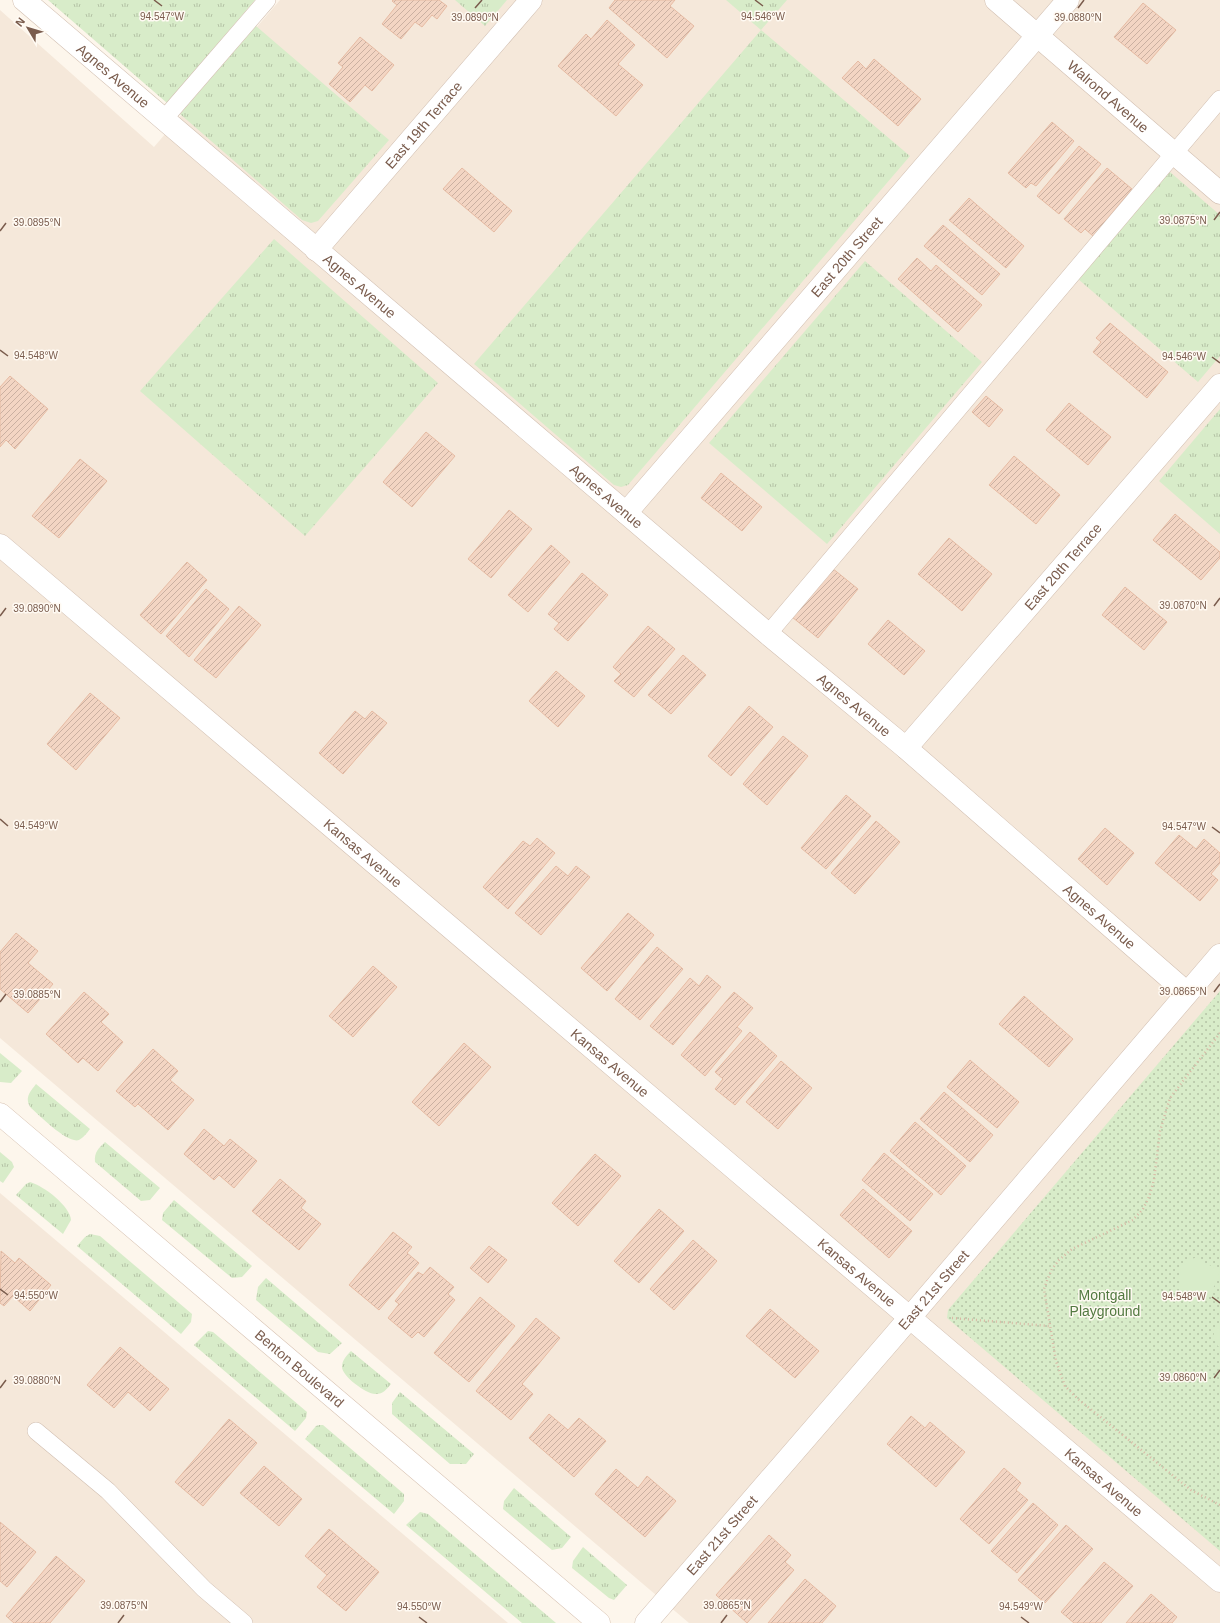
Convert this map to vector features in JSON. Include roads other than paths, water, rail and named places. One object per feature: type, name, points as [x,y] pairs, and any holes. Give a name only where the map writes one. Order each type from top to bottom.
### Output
[{"type":"street","name":"Agnes Avenue","points":[[24,0],[768,634],[906,748],[1187,993]]},
{"type":"street","name":"East 19th Terrace","points":[[316,250],[531,0]]},
{"type":"street","name":"Walrond Avenue","points":[[996,0],[1037,37],[1220,193]]},
{"type":"street","name":"East 20th Street","points":[[626,513],[1068,0]]},
{"type":"street","name":"East 20th Terrace","points":[[906,748],[1220,385]]},
{"type":"street","name":"Kansas Avenue","points":[[0,545],[1220,1581]]},
{"type":"street","name":"East 21st Street","points":[[646,1623],[910,1318],[1220,955]]},
{"type":"street","name":"Benton Boulevard","points":[[0,1114],[599,1623]]},
{"type":"lane","points":[[164,119],[267,0]]},
{"type":"lane","points":[[768,634],[1220,99]]},
{"type":"lane","points":[[36,1431],[108,1491],[204,1589],[244,1623]]},
{"type":"park label","name":"Montgall Playground","points":[[1105,1304]]}]
